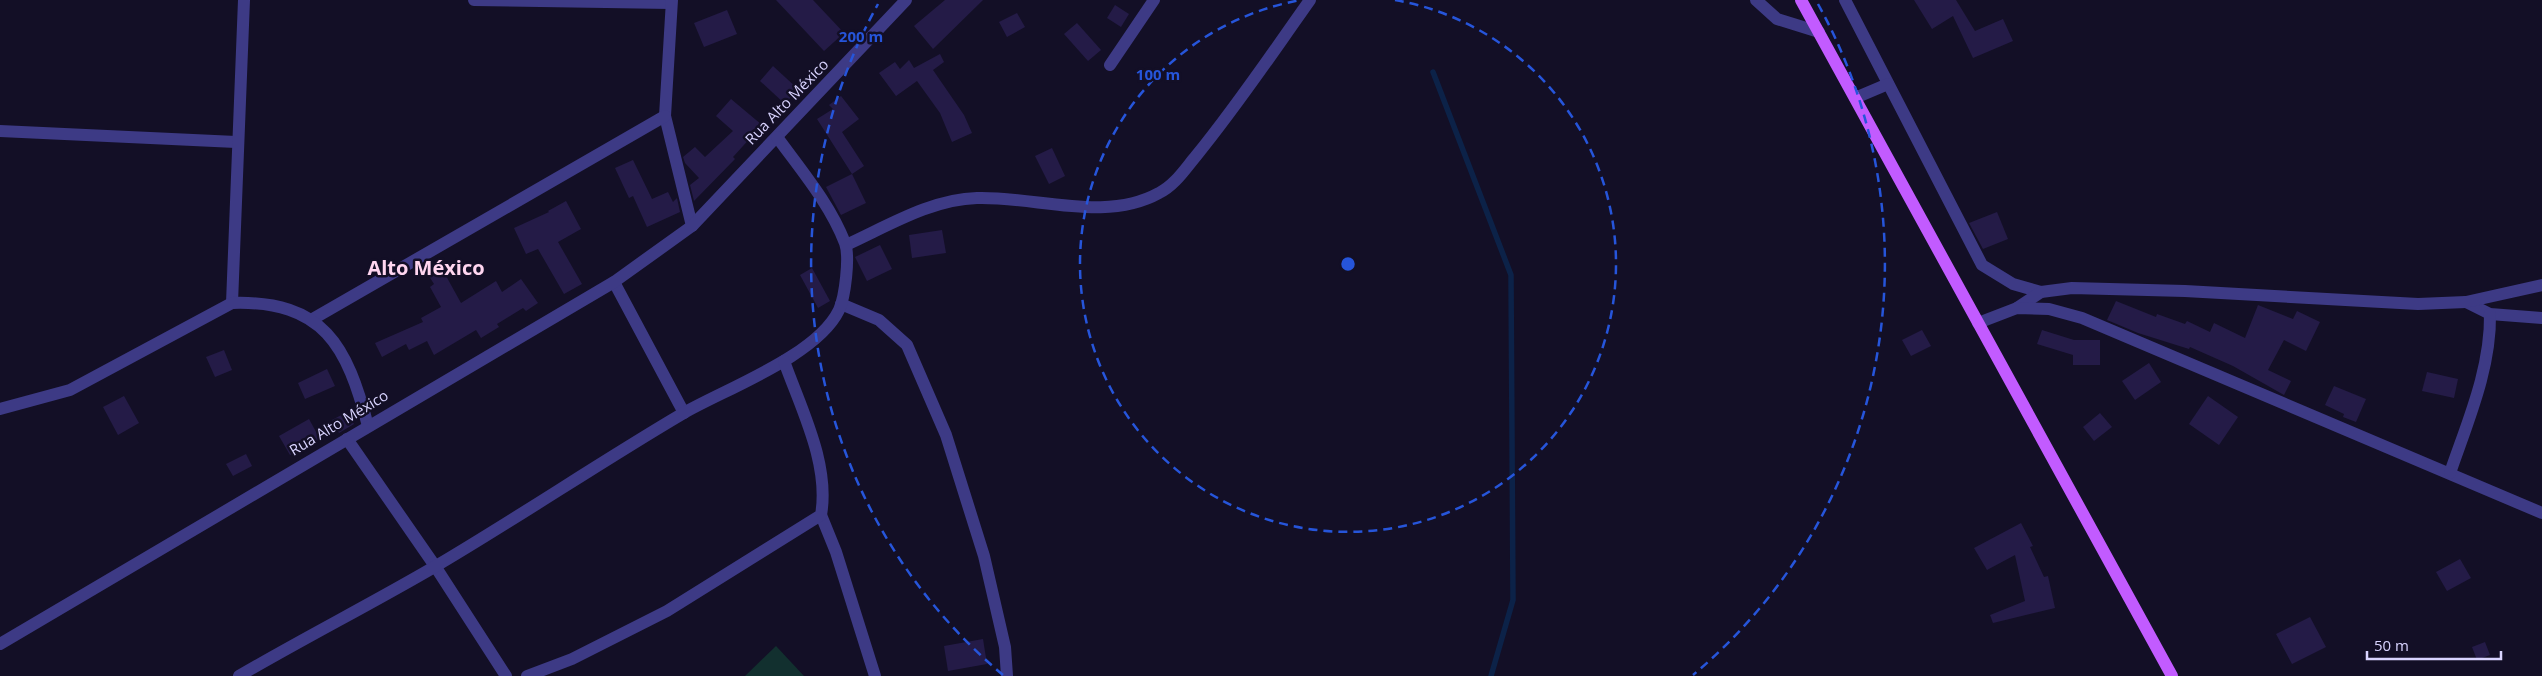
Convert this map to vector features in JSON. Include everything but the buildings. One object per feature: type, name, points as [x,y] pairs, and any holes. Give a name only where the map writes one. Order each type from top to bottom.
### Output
[{"type":"main road","points":[[1802,0],[2172,676]]},
{"type":"street","points":[[232,304],[236,142],[244,0]]},
{"type":"street","points":[[474,0],[672,1],[665,116],[692,226]]},
{"type":"street","name":"Rua Alto México","points":[[0,644],[614,282],[692,226],[906,0]]},
{"type":"street","points":[[1110,65],[1154,0]]},
{"type":"street","points":[[846,245],[931,207],[951,202],[976,198],[1102,207],[1144,201],[1161,193],[1175,181],[1211,137],[1310,0]]},
{"type":"street","points":[[1756,0],[1778,19],[1819,32]]},
{"type":"street","points":[[1845,0],[1982,265],[2013,284],[2041,292],[2072,288],[2185,291],[2418,304],[2466,302],[2542,286]]},
{"type":"street","points":[[1855,98],[1888,84]]},
{"type":"street","points":[[311,320],[665,116]]},
{"type":"street","points":[[0,131],[236,142]]},
{"type":"street","points":[[239,676],[435,566],[684,412],[784,361],[819,334],[833,319],[841,304],[845,280],[846,245],[818,192],[776,137]]},
{"type":"street","points":[[614,282],[684,412]]},
{"type":"street","points":[[1978,323],[2017,308],[2041,292]]},
{"type":"street","points":[[0,409],[70,390],[232,304],[261,302],[289,310],[311,320],[335,342],[350,368],[368,426]]},
{"type":"street","points":[[2466,302],[2490,314],[2542,318]]},
{"type":"street","points":[[841,304],[889,326],[907,345],[946,435],[984,556],[1005,647],[1007,676]]},
{"type":"street","points":[[2017,308],[2049,309],[2082,318],[2542,513]]},
{"type":"street","points":[[2450,473],[2478,389],[2490,328],[2490,314]]},
{"type":"street","points":[[784,361],[815,448],[824,495],[820,515],[836,552],[875,676]]},
{"type":"street","points":[[347,439],[435,566],[506,676]]},
{"type":"street","points":[[527,676],[572,659],[667,611],[820,515]]},
{"type":"green space","points":[[776,646],[804,676],[745,676]]},
{"type":"waterway","points":[[1433,72],[1511,275],[1513,600],[1491,676]]},
{"type":"district","name":"Alto México","points":[[426,268]]}]
